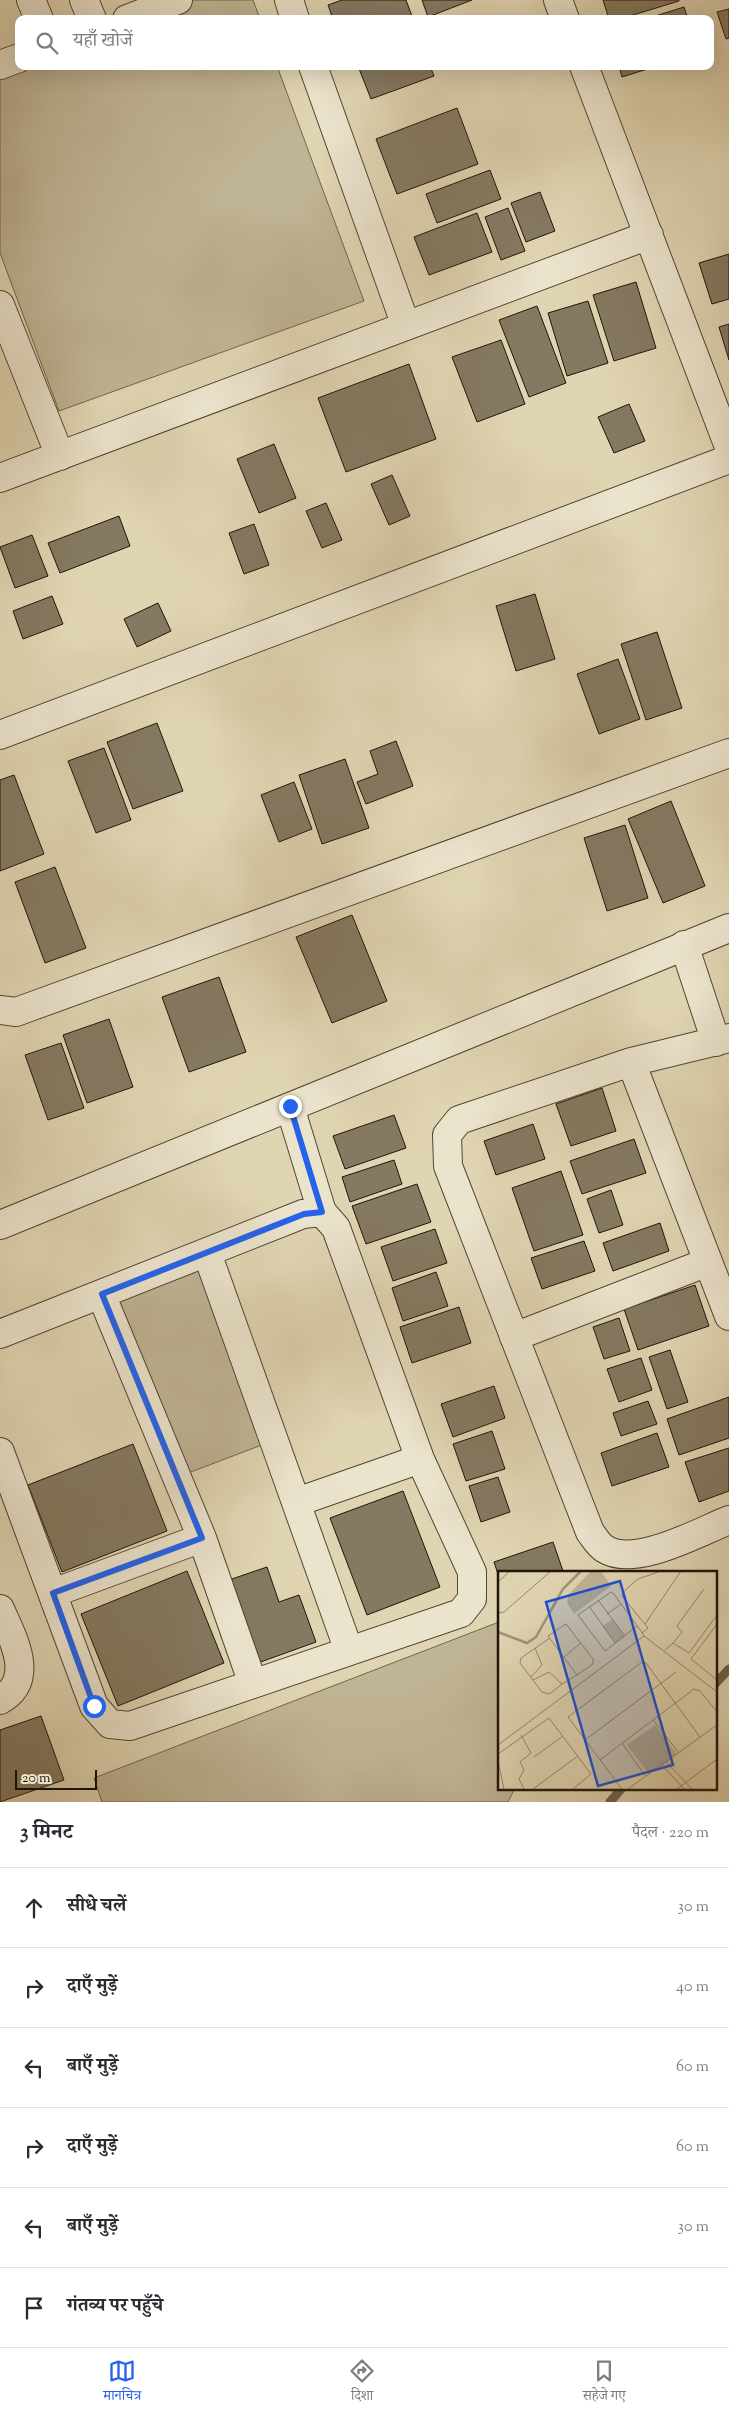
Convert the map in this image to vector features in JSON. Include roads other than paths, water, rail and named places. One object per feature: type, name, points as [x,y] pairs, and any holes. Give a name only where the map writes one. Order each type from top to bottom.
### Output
[{"type":"street","points":[[31,0],[37,15]]},
{"type":"street","points":[[84,0],[90,15]]},
{"type":"street","points":[[138,15],[178,0]]},
{"type":"street","points":[[289,0],[294,15]]},
{"type":"street","points":[[558,0],[564,15]]},
{"type":"street","points":[[0,65],[15,59]]},
{"type":"street","points":[[314,70],[406,326]]},
{"type":"street","points":[[586,70],[729,447]]},
{"type":"street","points":[[0,478],[649,235]]},
{"type":"street","points":[[0,305],[60,456]]},
{"type":"street","points":[[0,735],[729,459]]},
{"type":"street","points":[[0,1010],[16,1012],[729,753]]},
{"type":"street","points":[[0,1225],[729,928]]},
{"type":"street","points":[[684,945],[723,1040],[631,1062],[459,1120],[447,1135],[448,1166],[590,1532],[605,1549],[624,1556],[644,1554],[729,1520]]},
{"type":"street","points":[[631,1062],[729,1316]]},
{"type":"street","points":[[0,1452],[94,1706],[110,1724],[130,1726],[461,1613],[472,1599],[472,1572],[420,1459],[336,1228],[322,1212],[290,1106]]},
{"type":"street","points":[[0,1334],[304,1214],[322,1212]]},
{"type":"street","points":[[207,1253],[349,1651]]},
{"type":"street","points":[[514,1337],[708,1262]]},
{"type":"street","points":[[102,1294],[202,1538],[253,1684]]},
{"type":"street","points":[[296,1502],[420,1459]]},
{"type":"street","points":[[53,1593],[202,1538]]},
{"type":"street","points":[[0,1608],[20,1655],[19,1678],[7,1696],[0,1700]]},
{"type":"waterway","points":[[716,1683],[729,1669]]},
{"type":"waterway","points":[[610,1802],[620,1790]]}]
